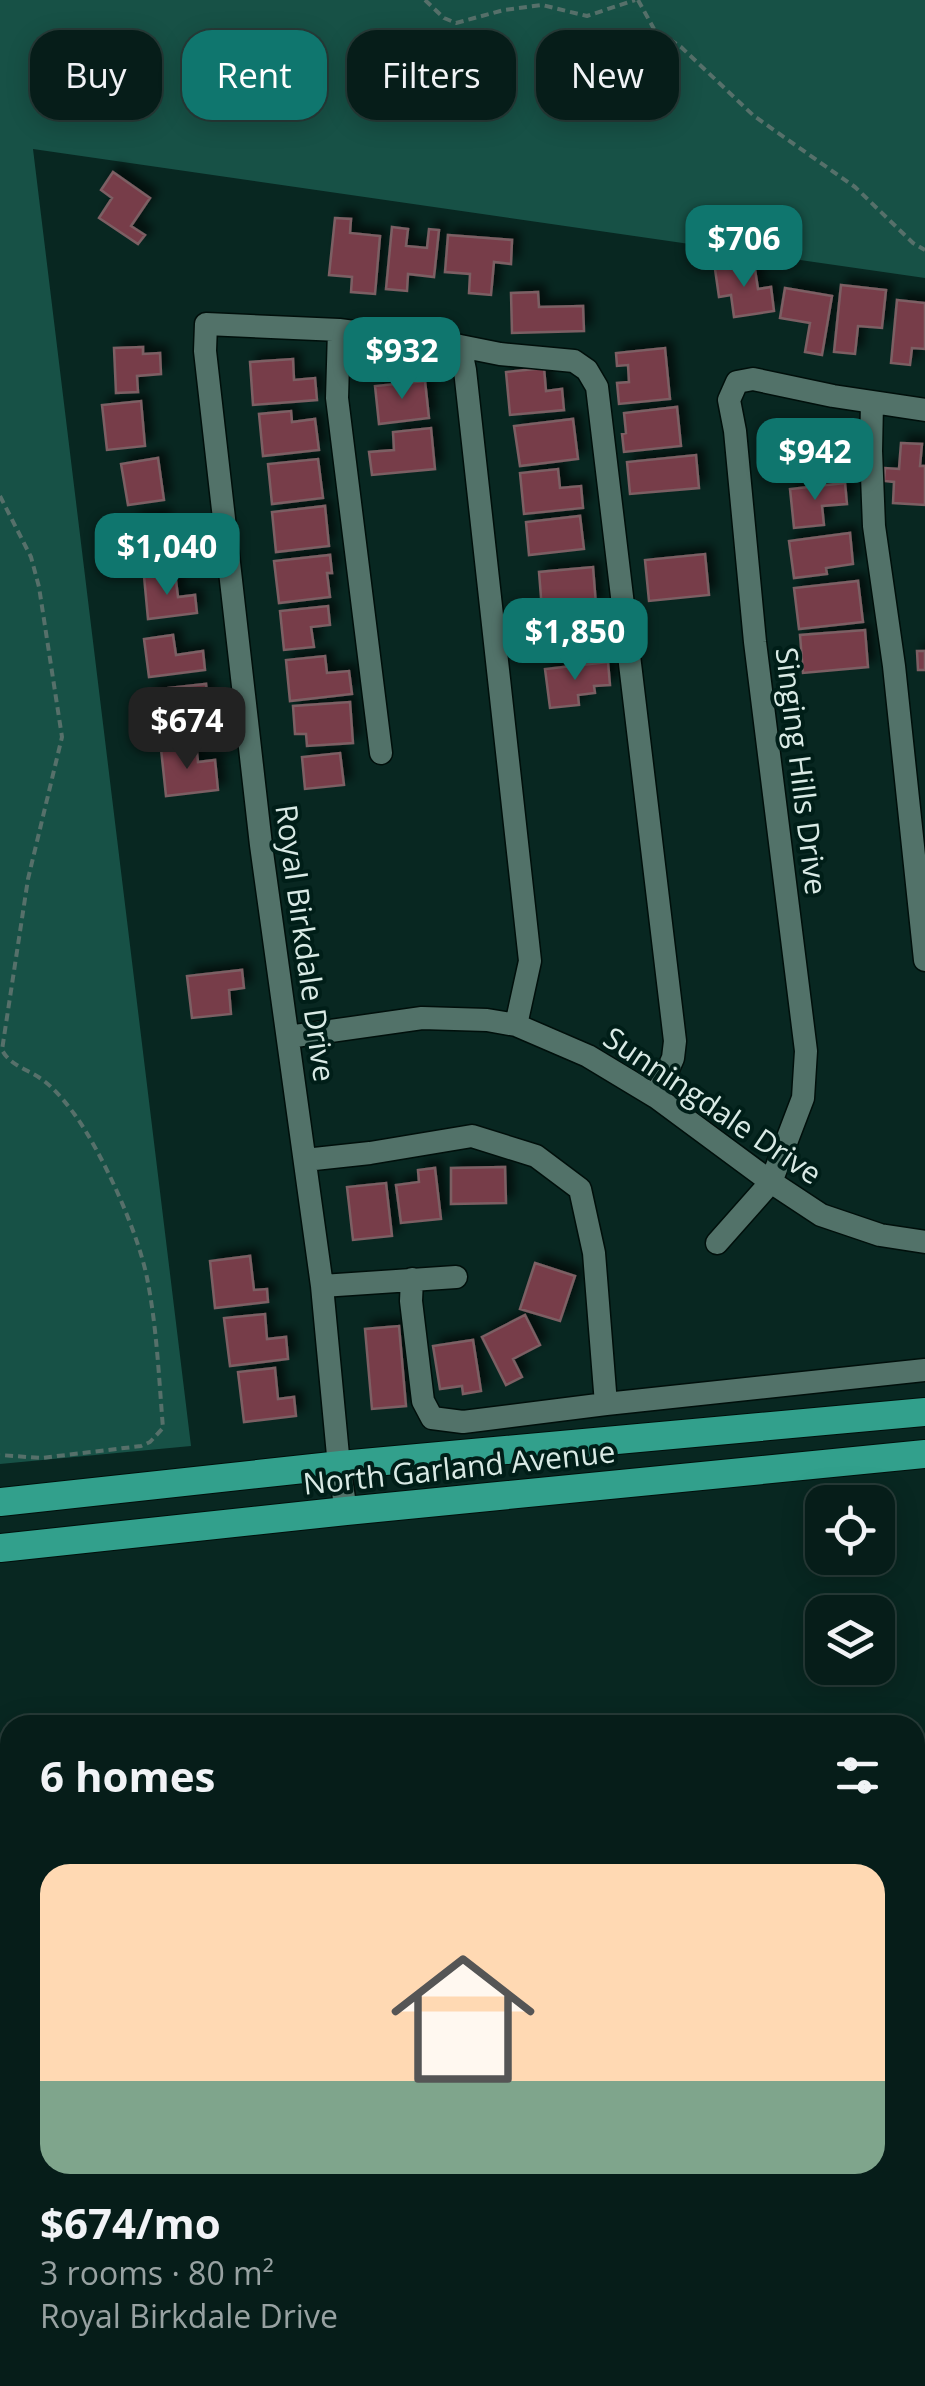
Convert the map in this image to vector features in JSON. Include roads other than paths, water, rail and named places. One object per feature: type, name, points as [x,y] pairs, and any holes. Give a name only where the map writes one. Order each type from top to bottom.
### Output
[{"type":"main road","name":"North Garland Avenue","points":[[0,1502],[339,1466],[925,1412]]},
{"type":"main road","name":"North Garland Avenue","points":[[0,1548],[925,1454]]},
{"type":"street","name":"Royal Birkdale Drive","points":[[339,330],[206,324],[205,351],[261,845],[322,1286],[346,1510]]},
{"type":"street","points":[[381,753],[337,398],[339,330],[574,361],[587,370],[597,387],[675,1041],[673,1058],[656,1097]]},
{"type":"street","points":[[460,346],[468,388],[530,961],[516,1025]]},
{"type":"street","name":"Singing Hills Drive","points":[[772,1182],[802,1098],[806,1050],[729,400],[737,382],[754,379],[872,403]]},
{"type":"street","points":[[925,410],[872,403],[871,451],[874,526],[894,666],[925,960]]},
{"type":"street","name":"Sunningdale Drive","points":[[288,1037],[422,1018],[516,1025],[588,1056],[656,1097],[822,1215],[880,1236],[925,1242]]},
{"type":"street","points":[[305,1160],[472,1136],[536,1156],[580,1189],[594,1253],[606,1404]]},
{"type":"street","points":[[718,1242],[772,1182]]},
{"type":"street","points":[[322,1286],[456,1276]]},
{"type":"street","points":[[412,1280],[423,1400],[432,1418],[464,1422],[925,1370]]}]
